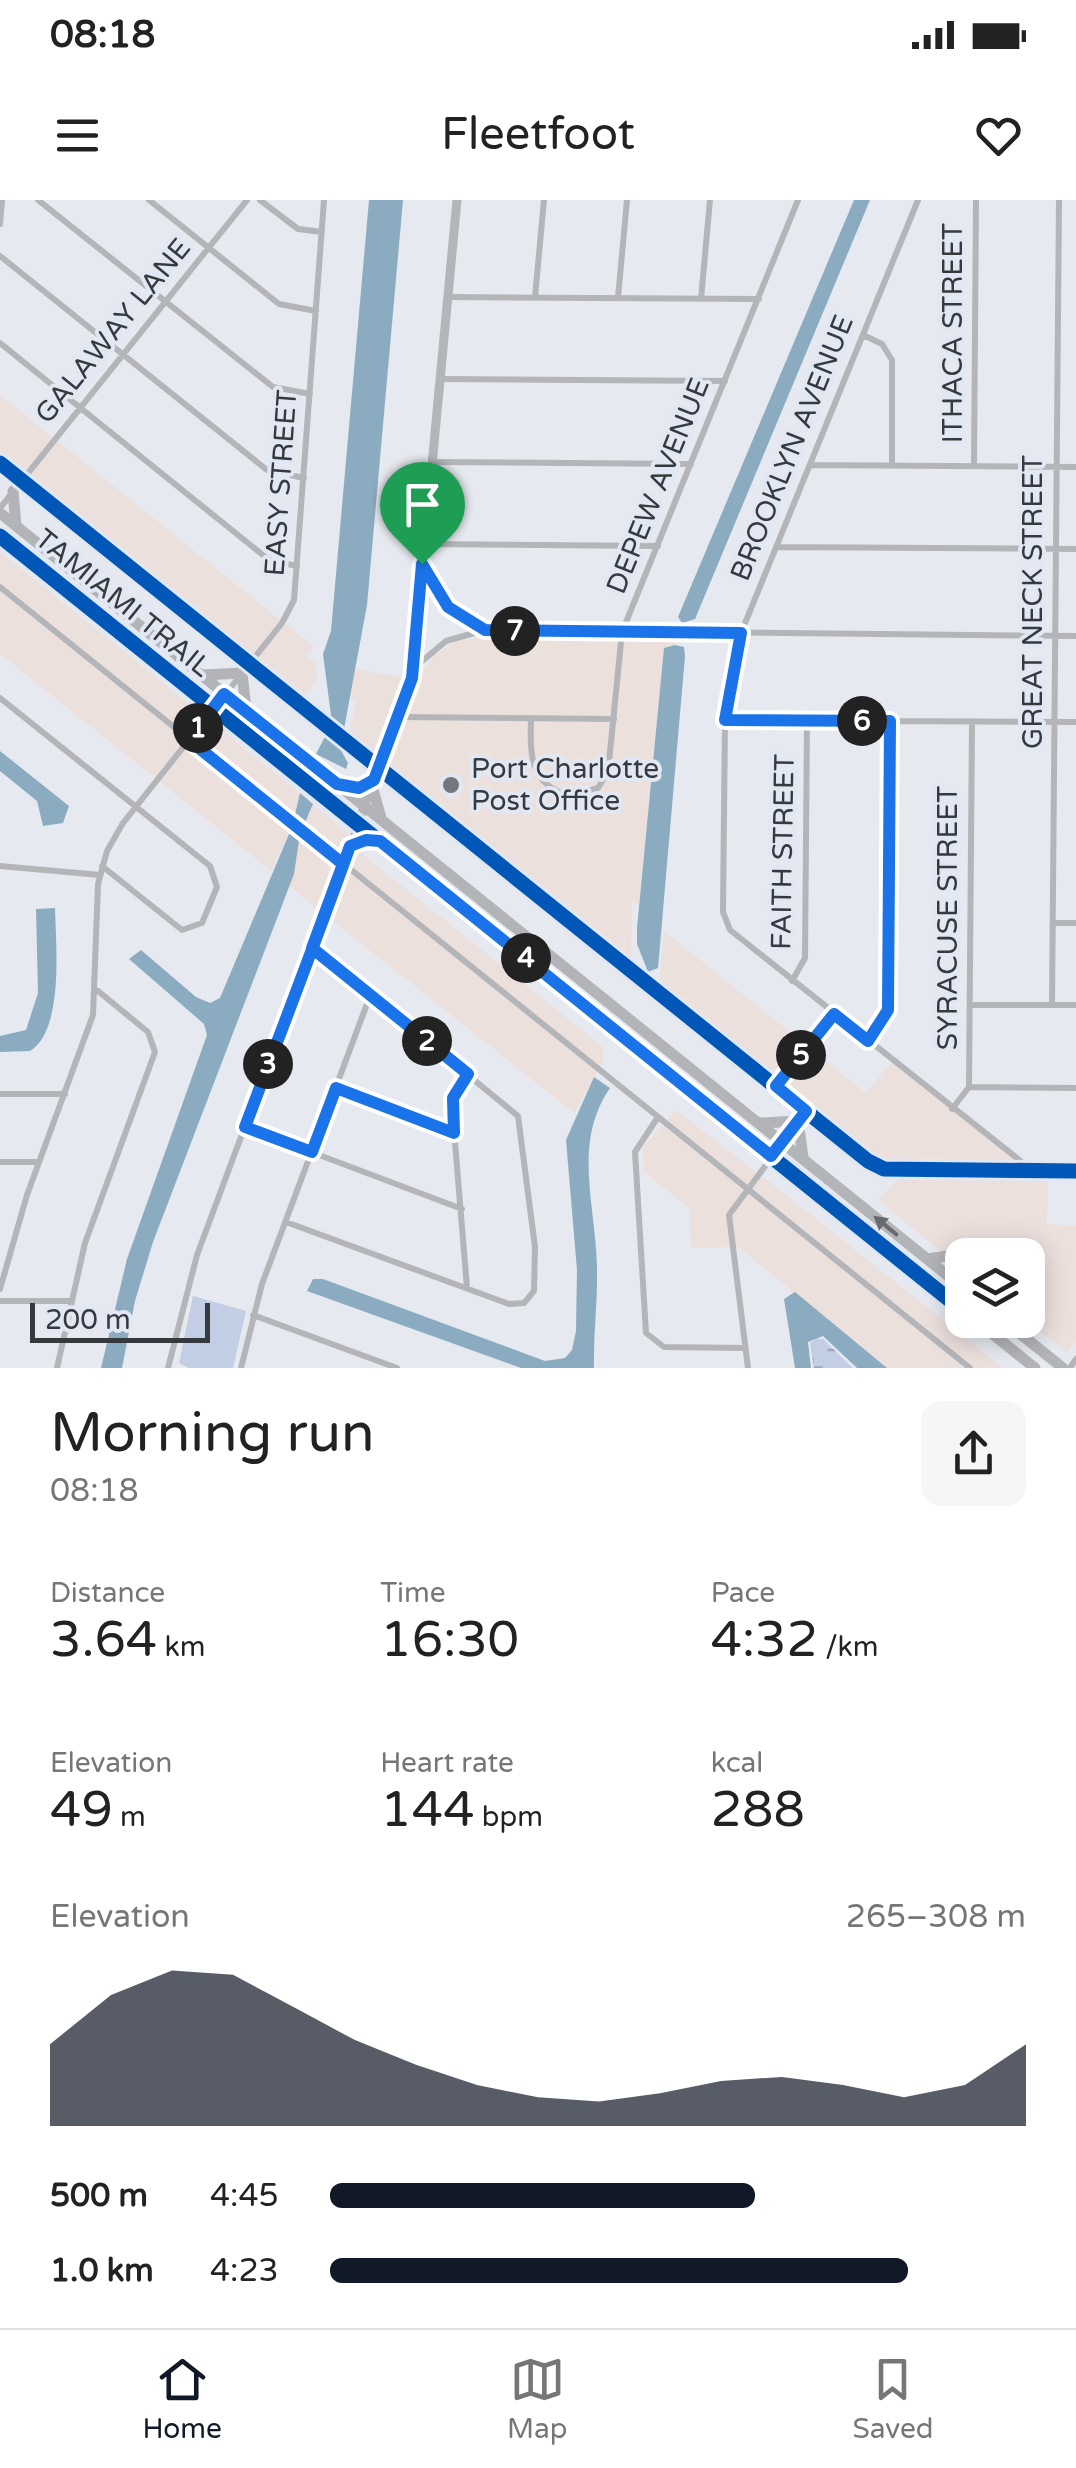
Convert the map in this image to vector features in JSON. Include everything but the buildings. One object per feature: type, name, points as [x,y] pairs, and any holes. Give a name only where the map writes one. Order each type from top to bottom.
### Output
[{"type":"main road","points":[[12,488],[16,526]]},
{"type":"main road","name":"TAMIAMI TRAIL","points":[[0,510],[945,1273]]},
{"type":"main road","name":"TAMIAMI TRAIL","points":[[0,536],[945,1296]]},
{"type":"main road","points":[[200,674],[220,678],[246,668],[242,698],[248,713]]},
{"type":"main road","points":[[191,690],[198,705],[193,735]]},
{"type":"main road","points":[[193,735],[212,724],[238,727]]},
{"type":"main road","points":[[337,784],[359,788],[375,778],[383,822]]},
{"type":"main road","points":[[350,846],[366,840],[380,841]]},
{"type":"main road","points":[[758,1123],[775,1126],[802,1116]]},
{"type":"main road","points":[[802,1116],[797,1135],[805,1160]]},
{"type":"main road","points":[[928,1259],[945,1256]]},
{"type":"main road","points":[[997,1338],[1034,1368]]},
{"type":"main road","points":[[1027,1338],[1066,1368]]},
{"type":"street","points":[[0,224],[2,200]]},
{"type":"street","points":[[38,200],[273,387],[310,394]]},
{"type":"street","points":[[149,200],[279,304],[316,311]]},
{"type":"street","name":"GALAWAY LANE","points":[[0,510],[12,488],[248,200]]},
{"type":"street","points":[[260,200],[298,229],[322,232]]},
{"type":"street","name":"EASY STREET","points":[[0,1289],[39,1162],[92,1022],[97,991],[101,870],[118,830],[291,608],[324,200]]},
{"type":"street","points":[[168,1368],[186,1286],[398,717],[412,670],[457,200]]},
{"type":"street","points":[[535,298],[544,200]]},
{"type":"street","points":[[618,298],[627,200]]},
{"type":"street","points":[[700,299],[710,200]]},
{"type":"street","name":"DEPEW AVENUE","points":[[531,718],[532,768],[554,789],[571,796],[590,793],[604,781],[622,632],[798,200]]},
{"type":"street","name":"BROOKLYN AVENUE","points":[[918,200],[741,633],[725,720],[725,922],[792,981],[1032,1171]]},
{"type":"street","name":"ITHACA STREET","points":[[974,466],[976,200]]},
{"type":"street","name":"GREAT NECK STREET","points":[[1052,1005],[1059,200]]},
{"type":"street","points":[[0,256],[266,470],[304,478]]},
{"type":"street","points":[[448,297],[758,299]]},
{"type":"street","points":[[863,335],[882,344],[892,360],[892,465]]},
{"type":"street","points":[[0,343],[269,560],[297,566]]},
{"type":"street","points":[[440,379],[725,382]]},
{"type":"street","name":"TAMIAMI TRAIL","points":[[0,462],[12,488],[340,736],[375,778],[776,1086],[802,1116],[884,1169],[1032,1171]]},
{"type":"street","points":[[432,462],[691,464]]},
{"type":"street","points":[[810,465],[1076,467]]},
{"type":"street","points":[[424,544],[658,546]]},
{"type":"street","points":[[776,547],[1076,549]]},
{"type":"street","points":[[422,564],[448,607],[485,630]]},
{"type":"street","points":[[0,587],[193,735],[303,832],[970,1368]]},
{"type":"street","points":[[412,670],[446,641],[485,630],[1076,636]]},
{"type":"street","points":[[0,698],[210,866],[217,879],[202,923],[182,930],[101,870],[0,866]]},
{"type":"street","points":[[398,717],[614,718]]},
{"type":"street","points":[[725,720],[1076,722]]},
{"type":"street","name":"FAITH STREET","points":[[792,981],[805,958],[807,720]]},
{"type":"street","points":[[868,1041],[888,1010],[890,721]]},
{"type":"street","name":"SYRACUSE STREET","points":[[952,1109],[969,1087],[972,722]]},
{"type":"street","points":[[1053,923],[1076,923]]},
{"type":"street","points":[[286,1222],[517,1304],[530,1298],[536,1284],[522,1122],[312,948]]},
{"type":"street","points":[[57,1368],[69,1301],[89,1230],[155,1052],[148,1032],[97,991]]},
{"type":"street","points":[[240,1368],[253,1315],[370,996]]},
{"type":"street","points":[[970,1004],[1076,1006]]},
{"type":"street","points":[[776,1086],[834,1014]]},
{"type":"street","points":[[467,1288],[453,1098],[468,1074]]},
{"type":"street","points":[[969,1087],[1076,1088]]},
{"type":"street","points":[[336,1088],[454,1133]]},
{"type":"street","points":[[0,1094],[65,1094]]},
{"type":"street","points":[[748,1368],[729,1222],[732,1208],[802,1116]]},
{"type":"street","points":[[658,1117],[635,1152],[646,1334],[664,1347],[744,1348]]},
{"type":"street","points":[[245,1127],[462,1209]]},
{"type":"street","points":[[0,1162],[39,1162]]},
{"type":"street","points":[[1032,1171],[1076,1171]]},
{"type":"street","points":[[0,1301],[69,1301]]},
{"type":"street","points":[[253,1315],[397,1368]]},
{"type":"street","points":[[1066,1368],[1076,1359]]},
{"type":"shaded area","points":[[369,200],[403,200],[367,605],[344,729],[336,741],[348,763],[346,769],[316,754],[332,723],[323,654],[331,631]]},
{"type":"shaded area","points":[[854,200],[870,200],[695,619],[682,623],[678,617]]},
{"type":"shaded area","points":[[0,395],[313,646],[306,657],[314,662],[318,679],[302,699],[0,455]]},
{"type":"shaded area","points":[[0,552],[300,793],[292,827],[271,871],[0,654]]},
{"type":"shaded area","points":[[497,634],[676,636],[675,645],[664,648],[639,904],[632,901],[631,963],[348,734],[356,703],[349,694],[353,669],[417,679],[435,655],[454,642]]},
{"type":"shaded area","points":[[684,647],[685,656],[658,968],[648,972],[637,944],[637,928],[664,648]]},
{"type":"shaded area","points":[[0,751],[69,806],[63,823],[43,826],[37,801],[0,771]]},
{"type":"shaded area","points":[[300,793],[313,804],[300,834],[294,874],[153,1242],[135,1301],[122,1368],[101,1368],[127,1259],[207,1035],[204,1024],[129,959],[141,950],[196,997],[210,1003],[220,998],[292,827]]},
{"type":"shaded area","points":[[313,804],[364,847],[363,855],[603,1047],[603,1062],[574,1113],[289,886],[300,834]]},
{"type":"shaded area","points":[[55,908],[56,986],[48,1025],[30,1051],[0,1052],[0,1036],[26,1030],[38,993],[36,909]]},
{"type":"shaded area","points":[[664,931],[866,1093],[895,1058],[1027,1163],[887,1161],[867,1153],[659,985]]},
{"type":"shaded area","points":[[594,1077],[610,1088],[598,1109],[589,1153],[597,1268],[594,1368],[521,1368],[307,1291],[313,1279],[323,1279],[545,1361],[565,1358],[572,1350],[576,1331],[577,1270],[566,1140]]},
{"type":"shaded area","points":[[676,1110],[945,1322],[945,1338],[965,1338],[1003,1368],[887,1368],[738,1247],[691,1248],[689,1208],[644,1172],[642,1147]]},
{"type":"shaded area","points":[[901,1176],[1048,1177],[1047,1224],[1076,1226],[1076,1342],[1067,1353],[1045,1335],[1045,1238],[945,1238],[945,1254],[878,1200]]},
{"type":"shaded area","points":[[795,1292],[887,1368],[857,1368],[823,1336],[808,1342],[811,1368],[795,1368],[784,1299]]},
{"type":"green space","points":[[193,1296],[246,1311],[233,1368],[189,1368],[179,1363]]},
{"type":"green space","points":[[823,1339],[853,1368],[814,1368],[810,1343]]},
{"type":"cycle path","points":[[0,463],[868,1161],[884,1169],[1076,1171]]},
{"type":"cycle path","points":[[0,536],[945,1296]]},
{"type":"place","name":"Port Charlotte Post Office","points":[[451,785]]},
{"type":"route","points":[[422,564],[412,678],[374,780],[359,788],[337,784],[224,694],[189,740],[343,864],[312,948],[468,1074],[453,1098],[454,1133],[336,1088],[312,1152],[245,1127],[278,1038],[312,948],[325,914],[350,846],[367,840],[380,841],[771,1156],[806,1111],[776,1086],[834,1014],[868,1041],[886,1018],[890,721],[725,720],[741,633],[485,630],[448,607],[422,564]]}]
